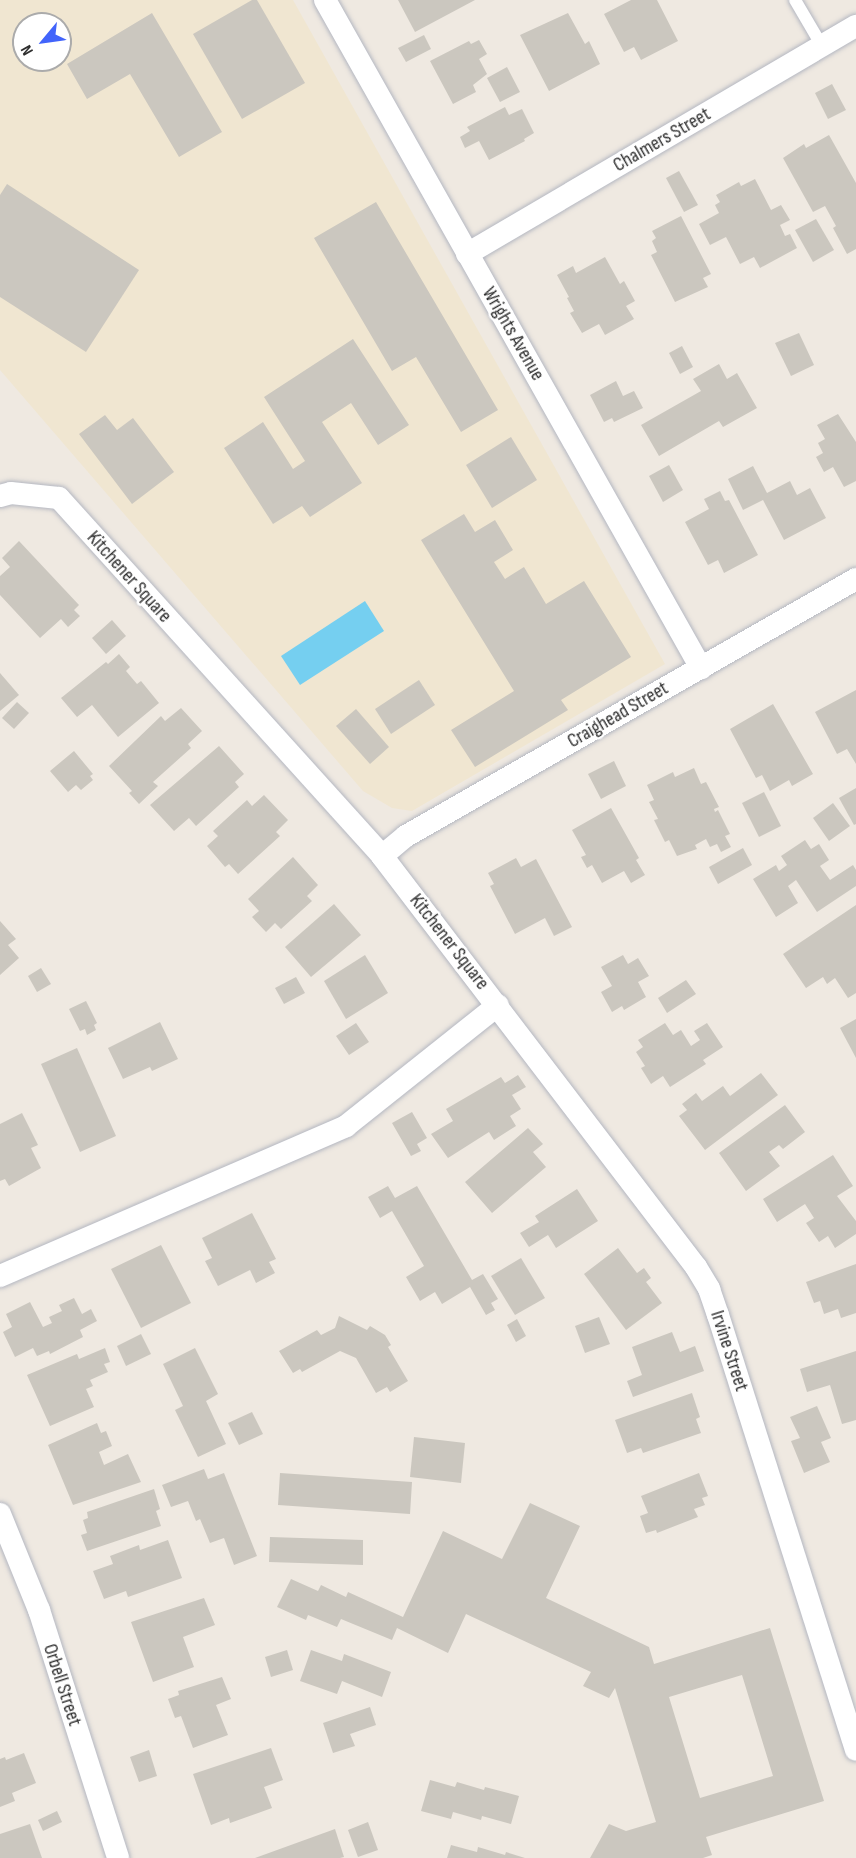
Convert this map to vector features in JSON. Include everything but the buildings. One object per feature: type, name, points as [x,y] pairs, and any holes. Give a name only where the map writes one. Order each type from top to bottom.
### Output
[{"type":"street","name":"Wrights Avenue","points":[[325,0],[701,668]]},
{"type":"street","name":"Chalmers Street","points":[[467,254],[856,26]]},
{"type":"street","name":"Kitchener Square","points":[[0,496],[11,493],[59,498],[382,856],[498,1005],[346,1126],[0,1276]]},
{"type":"street","name":"Craighead Street","points":[[382,856],[406,836],[856,579]]},
{"type":"street","name":"Irvine Street","points":[[498,1005],[696,1267],[708,1288],[856,1750]]},
{"type":"street","name":"Orbell Street","points":[[0,1514],[39,1610],[118,1858]]},
{"type":"lane","points":[[795,0],[822,46]]},
{"type":"shaded area","points":[[0,0],[293,0],[665,664],[412,811],[392,808],[363,791],[0,370]]},
{"type":"water","points":[[365,601],[384,631],[300,685],[281,656]]}]
